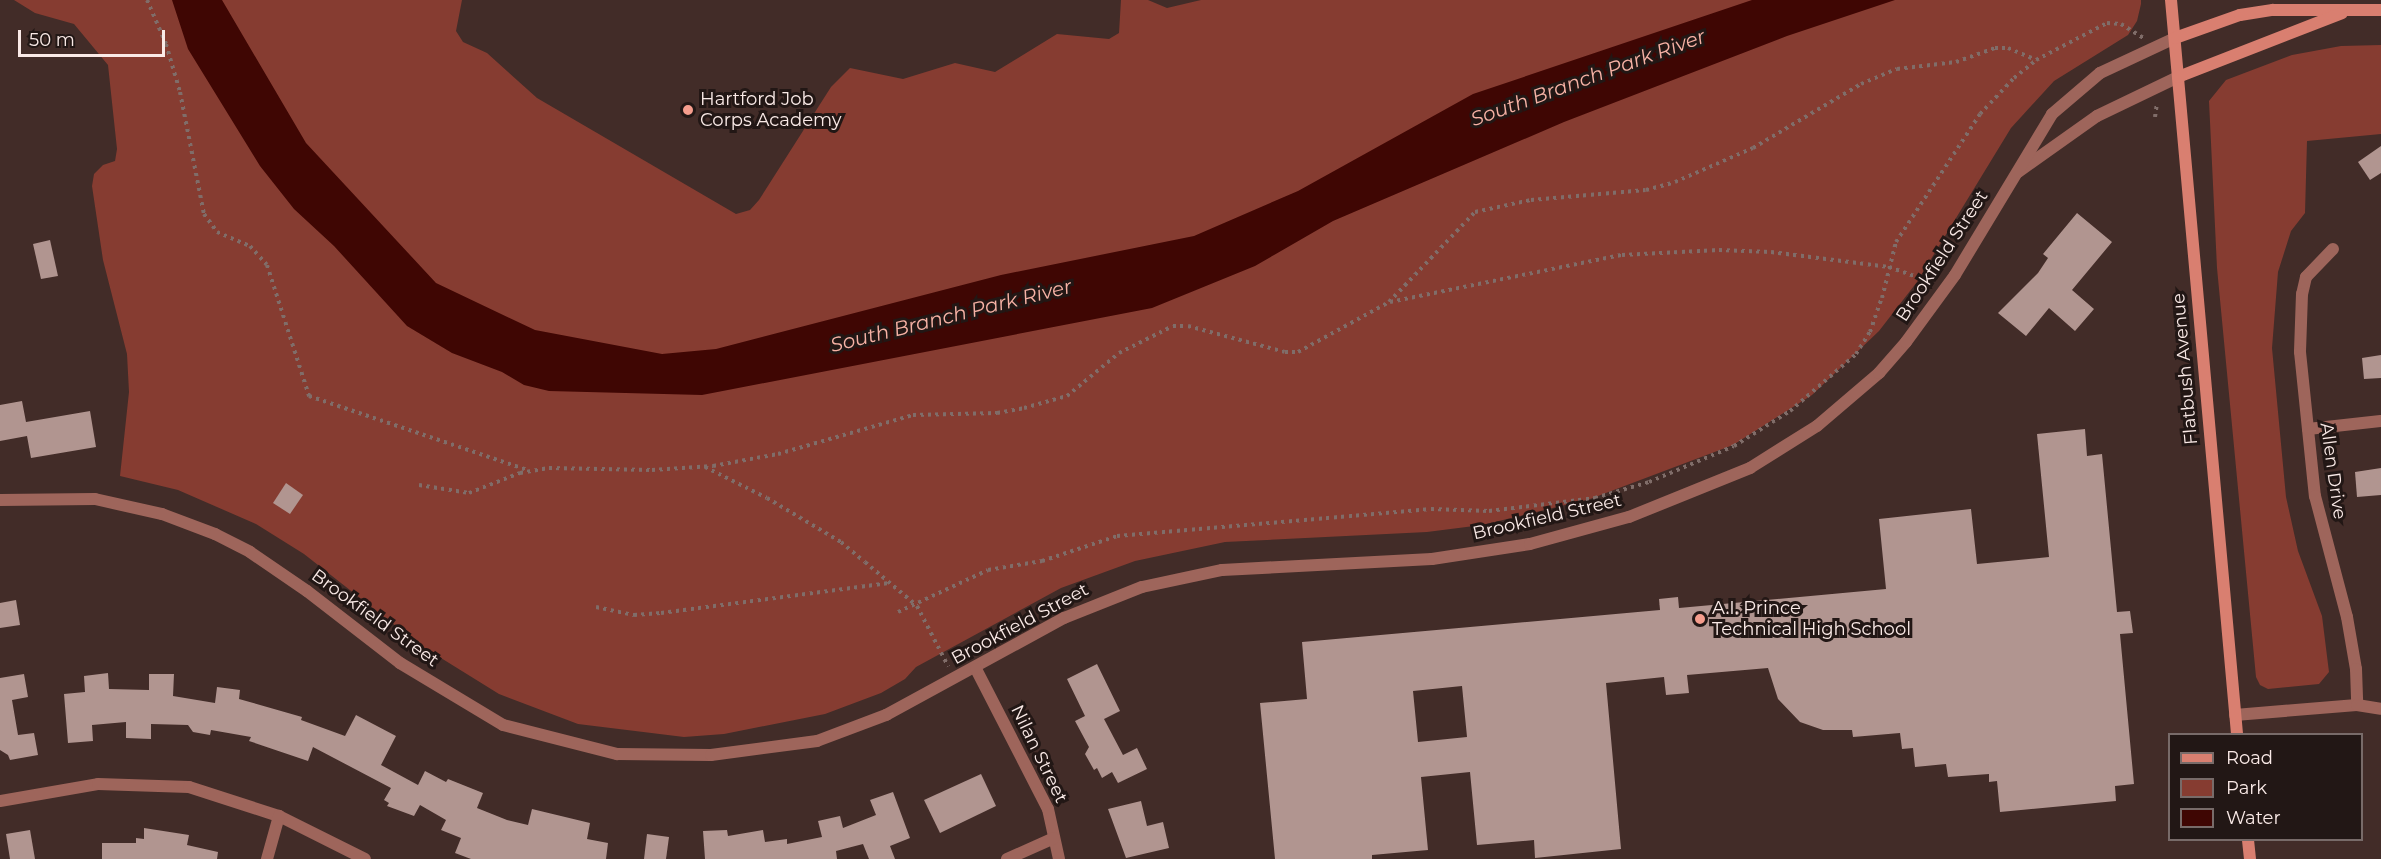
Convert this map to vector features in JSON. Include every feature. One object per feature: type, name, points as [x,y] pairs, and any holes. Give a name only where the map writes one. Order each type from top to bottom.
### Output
[{"type":"street","name":"Flatbush Avenue","points":[[2171,0],[2237,733]]},
{"type":"street","name":"Brookfield Street","points":[[0,500],[95,499],[162,514],[215,534],[250,552],[307,591],[400,663],[503,725],[617,754],[711,755],[817,741],[886,715],[976,669],[1064,618],[1122,594],[1180,578],[1257,567],[1381,563],[1482,552],[1580,532],[1669,503],[1750,468],[1817,426],[1879,373],[1946,288],[2018,172],[2038,133],[2075,91],[2141,51],[2240,15],[2273,10],[2381,10]]},
{"type":"street","name":"Brookfield Street","points":[[2018,172],[2097,116],[2178,77],[2349,10]]},
{"type":"street","name":"Allen Drive","points":[[2333,249],[2306,277],[2302,294],[2300,352],[2315,496],[2347,617],[2356,669],[2356,705]]},
{"type":"street","points":[[2308,429],[2381,422]]},
{"type":"street","name":"Nilan Street","points":[[976,669],[1048,809],[1059,859]]},
{"type":"street","points":[[2235,715],[2356,705],[2381,709]]},
{"type":"street","points":[[0,801],[98,784],[189,787],[279,816],[365,859]]},
{"type":"street","points":[[267,859],[279,816]]},
{"type":"street","points":[[1007,859],[1054,838]]},
{"type":"street","points":[[2248,841],[2250,859]]},
{"type":"path","points":[[147,0],[180,92],[204,214],[218,232],[250,246],[267,265],[309,396],[529,471]]},
{"type":"path","points":[[898,612],[917,606],[988,570],[1042,561],[1117,536],[1431,509],[1489,511],[1596,498],[1649,482],[1734,446],[1831,378],[1856,354],[1870,332],[1896,242],[1980,114],[2036,60],[2107,23],[2121,24],[2140,33]]},
{"type":"path","points":[[1389,302],[1451,234],[1475,212],[1492,206],[1646,190],[1675,182],[1754,148],[1861,84],[1897,69],[1956,62],[1995,48],[2008,48],[2036,60]]},
{"type":"path","points":[[419,484],[469,493],[529,471],[573,466],[652,470],[704,466],[778,454],[913,415],[997,413],[1047,403],[1083,385],[1119,353],[1173,326],[1188,326],[1285,352],[1298,352],[1389,302],[1622,255],[1719,250],[1771,252],[1889,267],[1946,288]]},
{"type":"path","points":[[704,466],[767,498],[841,542],[890,583],[917,606],[955,678]]},
{"type":"path","points":[[596,607],[634,615],[661,614],[890,583]]},
{"type":"green space","points":[[14,0],[462,0],[456,31],[463,42],[487,53],[537,98],[736,214],[750,210],[759,200],[831,87],[850,68],[903,79],[955,63],[995,72],[1057,34],[1109,39],[1119,33],[1121,0],[1148,0],[1167,8],[1201,0],[2141,0],[2141,4],[2137,21],[2128,35],[2054,81],[2011,128],[1917,282],[1879,331],[1812,395],[1733,445],[1590,499],[1482,525],[1427,532],[1225,542],[1135,561],[1061,588],[916,667],[905,679],[881,693],[825,714],[724,734],[684,737],[578,724],[499,694],[420,645],[304,554],[256,524],[178,490],[120,476],[129,392],[127,354],[103,260],[92,186],[94,174],[103,165],[115,161],[117,149],[108,65],[74,24],[35,13]]},
{"type":"green space","points":[[2381,45],[2381,134],[2307,141],[2305,213],[2291,231],[2278,272],[2272,348],[2286,497],[2298,551],[2322,616],[2329,672],[2319,684],[2268,689],[2260,685],[2256,677],[2217,268],[2209,101],[2226,80],[2292,55],[2341,46]]},
{"type":"water","name":"South Branch Park River","points":[[172,0],[222,0],[306,143],[436,283],[535,330],[662,354],[716,349],[1001,275],[1194,236],[1298,191],[1473,94],[1752,0],[1895,0],[1787,36],[1564,122],[1333,221],[1255,266],[1152,308],[702,395],[549,391],[524,385],[502,372],[452,353],[407,326],[334,246],[294,209],[260,166],[188,49]]},
{"type":"building","points":[[2381,146],[2381,173],[2370,180],[2358,162]]},
{"type":"building","points":[[2077,213],[2112,242],[2072,290],[2094,309],[2075,331],[2049,308],[2026,336],[1998,313],[2038,273],[2048,258],[2043,254]]},
{"type":"building","points":[[50,240],[58,276],[41,279],[33,244]]},
{"type":"building","points":[[2381,355],[2381,378],[2364,379],[2362,358]]},
{"type":"building","points":[[22,401],[26,422],[90,411],[96,447],[31,458],[27,436],[0,441],[0,405]]},
{"type":"building","points":[[2085,429],[2087,456],[2102,454],[2117,612],[2130,611],[2133,633],[2120,634],[2134,784],[2115,786],[2116,801],[2000,812],[1997,781],[1989,782],[1989,774],[1948,777],[1946,764],[1915,767],[1913,748],[1902,749],[1900,733],[1853,737],[1852,730],[1823,730],[1800,722],[1778,699],[1768,668],[1687,675],[1689,693],[1666,695],[1664,677],[1606,683],[1621,849],[1535,858],[1534,840],[1477,845],[1470,772],[1421,777],[1428,850],[1372,855],[1372,859],[1275,859],[1260,703],[1307,699],[1302,642],[1660,610],[1659,599],[1678,597],[1679,608],[1886,589],[1879,519],[1971,509],[1977,564],[2049,557],[2037,434]],"holes":[[[1462,686],[1467,737],[1418,742],[1413,691]]]},
{"type":"building","points":[[2381,468],[2381,495],[2357,497],[2355,472]]},
{"type":"building","points":[[286,483],[303,495],[290,514],[273,503]]},
{"type":"building","points":[[16,600],[20,625],[0,628],[0,603]]},
{"type":"building","points":[[1097,664],[1120,711],[1104,719],[1123,755],[1137,748],[1147,769],[1118,783],[1112,772],[1102,778],[1097,768],[1094,770],[1085,754],[1089,747],[1075,721],[1085,716],[1067,679]]},
{"type":"building","points":[[108,673],[109,689],[149,690],[149,674],[174,674],[173,696],[215,703],[217,687],[240,690],[239,699],[302,717],[301,720],[345,736],[356,715],[396,736],[381,765],[418,785],[425,771],[446,782],[448,779],[483,793],[477,808],[507,820],[528,825],[532,809],[590,823],[587,839],[608,843],[606,859],[471,859],[455,853],[461,838],[441,830],[446,820],[420,805],[414,816],[387,806],[389,803],[384,800],[391,788],[313,747],[308,761],[249,741],[251,737],[211,730],[210,735],[193,732],[188,725],[151,724],[151,739],[126,738],[126,722],[92,725],[93,741],[68,743],[64,694],[85,692],[84,676]]},
{"type":"building","points":[[24,674],[28,697],[12,700],[18,735],[34,733],[38,755],[10,760],[8,755],[0,750],[0,678]]},
{"type":"building","points":[[981,774],[996,806],[940,833],[924,800]]},
{"type":"building","points":[[893,792],[910,838],[890,846],[895,859],[869,859],[863,844],[836,851],[837,859],[705,859],[703,831],[727,830],[728,836],[763,830],[765,842],[787,839],[787,844],[822,837],[818,821],[840,816],[843,828],[876,815],[870,800]]},
{"type":"building","points":[[1141,801],[1147,826],[1163,822],[1169,848],[1126,858],[1108,809]]},
{"type":"building","points":[[144,828],[189,835],[187,845],[218,852],[217,859],[102,859],[102,843],[136,843],[136,838],[144,839]]},
{"type":"building","points":[[30,830],[35,859],[10,859],[6,834]]},
{"type":"building","points":[[647,834],[669,837],[666,859],[644,859]]},
{"type":"place","name":"Hartford Job Corps Academy","points":[[688,110]]},
{"type":"place","name":"A.I. Prince Technical High School","points":[[1700,619]]}]
